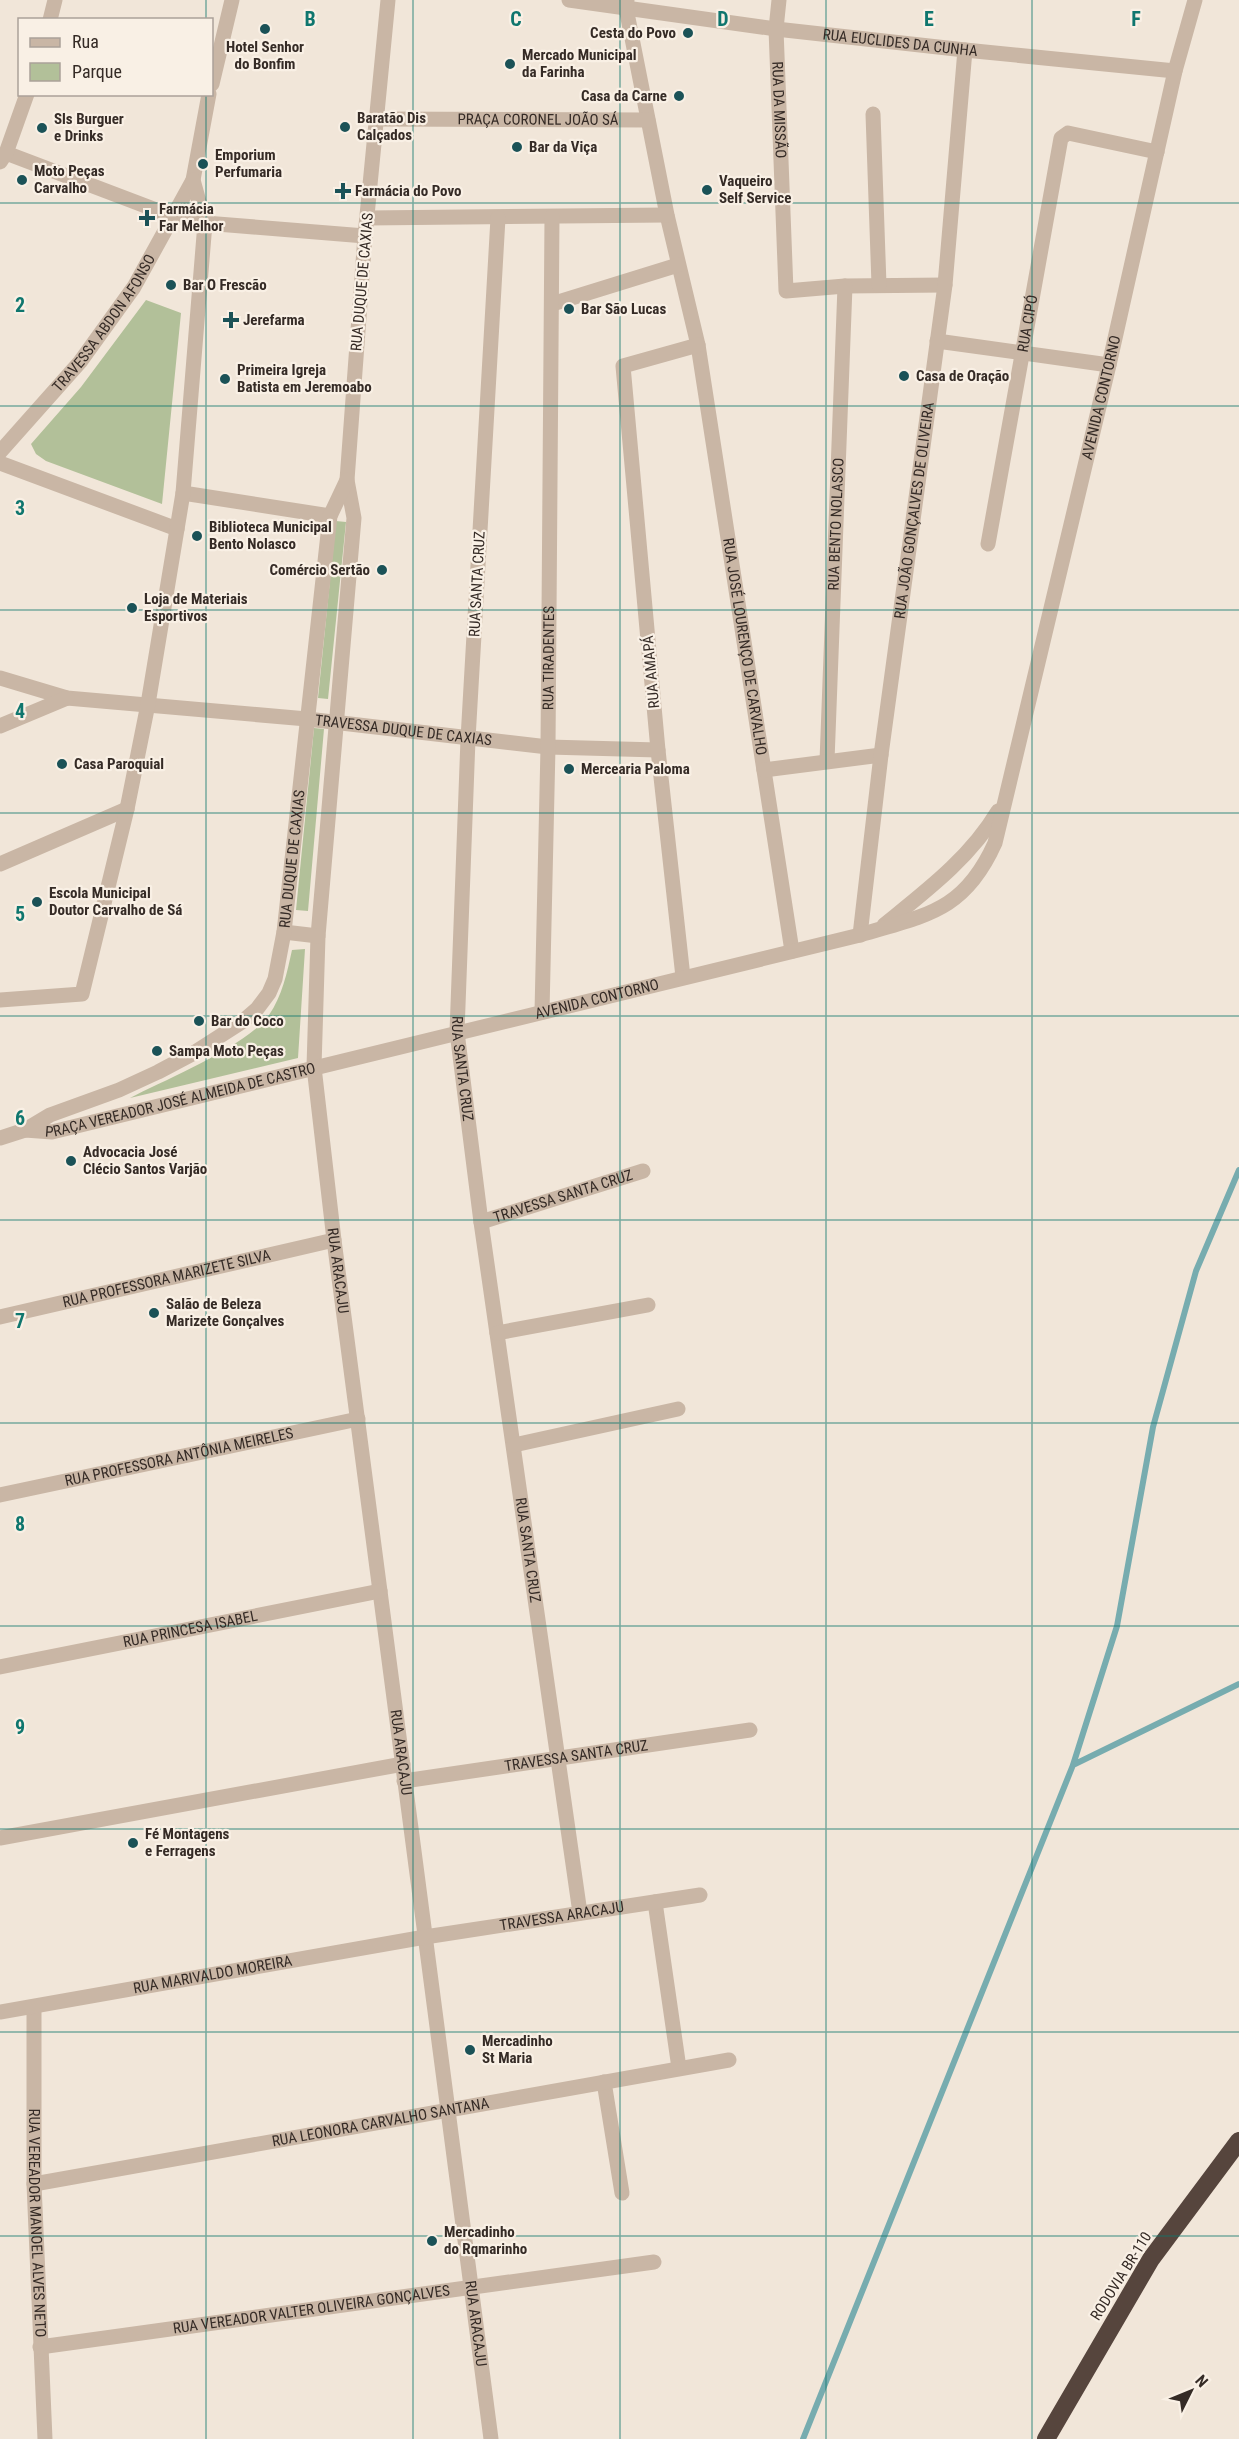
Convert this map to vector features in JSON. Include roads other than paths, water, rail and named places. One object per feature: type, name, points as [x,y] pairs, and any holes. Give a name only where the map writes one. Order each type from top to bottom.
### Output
[{"type":"highway","name":"RODOVIA BR-110","points":[[1046,2439],[1151,2259],[1239,2141]]},
{"type":"street","points":[[50,18],[55,0]]},
{"type":"street","points":[[213,80],[232,0]]},
{"type":"street","points":[[376,119],[388,0]]},
{"type":"street","points":[[569,0],[627,4],[648,120]]},
{"type":"street","name":"RUA DA MISSÃO","points":[[779,0],[776,29],[786,291],[845,286]]},
{"type":"street","name":"AVENIDA CONTORNO","points":[[314,1067],[917,920],[942,907],[970,886],[986,864],[995,843],[1007,796],[1109,365],[1175,71],[1195,0]]},
{"type":"street","name":"RUA EUCLIDES DA CUNHA","points":[[627,4],[776,29],[1175,71]]},
{"type":"street","name":"RUA JOÃO GONÇALVES DE OLIVEIRA","points":[[860,935],[881,755],[945,285],[965,50]]},
{"type":"street","points":[[26,96],[3,157],[172,216],[205,223],[365,236]]},
{"type":"street","points":[[0,1000],[82,994],[127,809],[148,704],[183,493],[205,223],[193,180],[209,96]]},
{"type":"street","points":[[873,114],[879,285]]},
{"type":"street","name":"PRAÇA CORONEL JOÃO SÁ","points":[[376,119],[648,120]]},
{"type":"street","name":"RUA DUQUE DE CAXIAS","points":[[347,480],[330,516],[284,932],[318,936],[354,518],[347,480],[376,119]]},
{"type":"street","name":"RUA JOSÉ LOURENÇO DE CARVALHO","points":[[648,120],[678,265],[698,345],[792,951]]},
{"type":"street","name":"RUA CIPÓ","points":[[988,544],[1061,138],[1068,133],[1156,152]]},
{"type":"street","name":"TRAVESSA ABDON AFONSO","points":[[0,452],[80,362],[109,323],[134,287],[193,180]]},
{"type":"street","points":[[367,218],[667,215]]},
{"type":"street","name":"RUA TIRADENTES","points":[[542,1012],[548,747],[552,217]]},
{"type":"street","name":"RUA SANTA CRUZ","points":[[498,218],[468,739],[457,1032],[481,1222],[580,1913]]},
{"type":"street","points":[[552,304],[678,265]]},
{"type":"street","points":[[845,286],[945,285]]},
{"type":"street","name":"RUA BENTO NOLASCO","points":[[827,761],[845,286]]},
{"type":"street","points":[[937,341],[1109,365]]},
{"type":"street","name":"RUA AMAPÁ","points":[[683,977],[658,750],[623,366],[698,345]]},
{"type":"street","points":[[0,463],[177,529]]},
{"type":"street","points":[[183,493],[330,516]]},
{"type":"street","points":[[0,678],[67,698]]},
{"type":"street","points":[[0,726],[67,698]]},
{"type":"street","name":"TRAVESSA DUQUE DE CAXIAS","points":[[67,698],[337,722],[548,747],[658,750]]},
{"type":"street","points":[[764,770],[881,755]]},
{"type":"street","name":"AVENIDA CONTORNO","points":[[880,929],[950,871],[984,834],[1007,796]]},
{"type":"street","points":[[0,864],[127,809]]},
{"type":"street","name":"PRAÇA VEREADOR JOSÉ ALMEIDA DE CASTRO","points":[[0,1138],[25,1130],[50,1115],[119,1090],[158,1072],[192,1054],[242,1022],[257,1010],[269,993],[275,979],[284,932]]},
{"type":"street","name":"PRAÇA VEREADOR JOSÉ ALMEIDA DE CASTRO","points":[[25,1130],[52,1132],[314,1067],[318,936]]},
{"type":"street","name":"RUA ARACAJU","points":[[314,1067],[334,1240],[491,2439]]},
{"type":"street","name":"TRAVESSA SANTA CRUZ","points":[[481,1222],[643,1171]]},
{"type":"street","name":"RUA PROFESSORA MARIZETE SILVA","points":[[0,1317],[334,1240]]},
{"type":"street","points":[[497,1333],[648,1305]]},
{"type":"street","points":[[514,1445],[678,1409]]},
{"type":"street","name":"RUA PROFESSORA ANTÔNIA MEIRELES","points":[[0,1495],[358,1419]]},
{"type":"street","name":"RUA PRINCESA ISABEL","points":[[0,1667],[380,1591]]},
{"type":"street","name":"TRAVESSA SANTA CRUZ","points":[[404,1781],[750,1730]]},
{"type":"street","points":[[0,1838],[403,1764]]},
{"type":"street","name":"TRAVESSA ARACAJU","points":[[424,1937],[700,1895]]},
{"type":"street","points":[[655,1902],[679,2068]]},
{"type":"street","name":"RUA MARIVALDO MOREIRA","points":[[0,2012],[424,1937]]},
{"type":"street","name":"RUA VEREADOR MANOEL ALVES NETO","points":[[34,2007],[34,2184],[45,2439]]},
{"type":"street","name":"RUA LEONORA CARVALHO SANTANA","points":[[34,2184],[729,2060]]},
{"type":"street","points":[[604,2082],[622,2193]]},
{"type":"street","name":"RUA VEREADOR VALTER OLIVEIRA GONÇALVES","points":[[40,2347],[654,2262]]},
{"type":"waterway","points":[[803,2439],[1073,1765],[1117,1626],[1153,1427],[1196,1271],[1239,1170]]},
{"type":"waterway","points":[[1073,1765],[1239,1684]]},
{"type":"place","name":"Hotel Senhor do Bonfim","points":[[265,29]]},
{"type":"place","name":"Cesta do Povo","points":[[688,33]]},
{"type":"place","name":"Mercado Municipal da Farinha","points":[[510,64]]},
{"type":"place","name":"Casa da Carne","points":[[679,96]]},
{"type":"place","name":"Baratão Dis Calçados","points":[[345,127]]},
{"type":"place","name":"Sls Burguer e Drinks","points":[[42,128]]},
{"type":"place","name":"Bar da Viça","points":[[517,147]]},
{"type":"place","name":"Emporium Perfumaria","points":[[203,164]]},
{"type":"place","name":"Moto Peças Carvalho","points":[[22,180]]},
{"type":"place","name":"Vaqueiro Self Service","points":[[707,190]]},
{"type":"place","name":"Farmácia do Povo","points":[[343,191]]},
{"type":"place","name":"Farmácia Far Melhor","points":[[147,218]]},
{"type":"place","name":"Bar O Frescão","points":[[171,285]]},
{"type":"place","name":"Bar São Lucas","points":[[569,309]]},
{"type":"place","name":"Jerefarma","points":[[231,320]]},
{"type":"place","name":"Casa de Oração","points":[[904,376]]},
{"type":"place","name":"Primeira Igreja Batista em Jeremoabo","points":[[225,379]]},
{"type":"place","name":"Biblioteca Municipal Bento Nolasco","points":[[197,536]]},
{"type":"place","name":"Comércio Sertão","points":[[382,570]]},
{"type":"place","name":"Loja de Materiais Esportivos","points":[[132,608]]},
{"type":"place","name":"Casa Paroquial","points":[[62,764]]},
{"type":"place","name":"Mercearia Paloma","points":[[569,769]]},
{"type":"place","name":"Escola Municipal Doutor Carvalho de Sá","points":[[37,902]]},
{"type":"place","name":"Bar do Coco","points":[[199,1021]]},
{"type":"place","name":"Sampa Moto Peças","points":[[157,1051]]},
{"type":"place","name":"Advocacia José Clécio Santos Varjão","points":[[71,1161]]},
{"type":"place","name":"Salão de Beleza Marizete Gonçalves","points":[[154,1313]]},
{"type":"place","name":"Fé Montagens e Ferragens","points":[[133,1843]]},
{"type":"place","name":"Mercadinho St Maria","points":[[470,2050]]},
{"type":"place","name":"Mercadinho do Rqmarinho","points":[[432,2241]]}]
